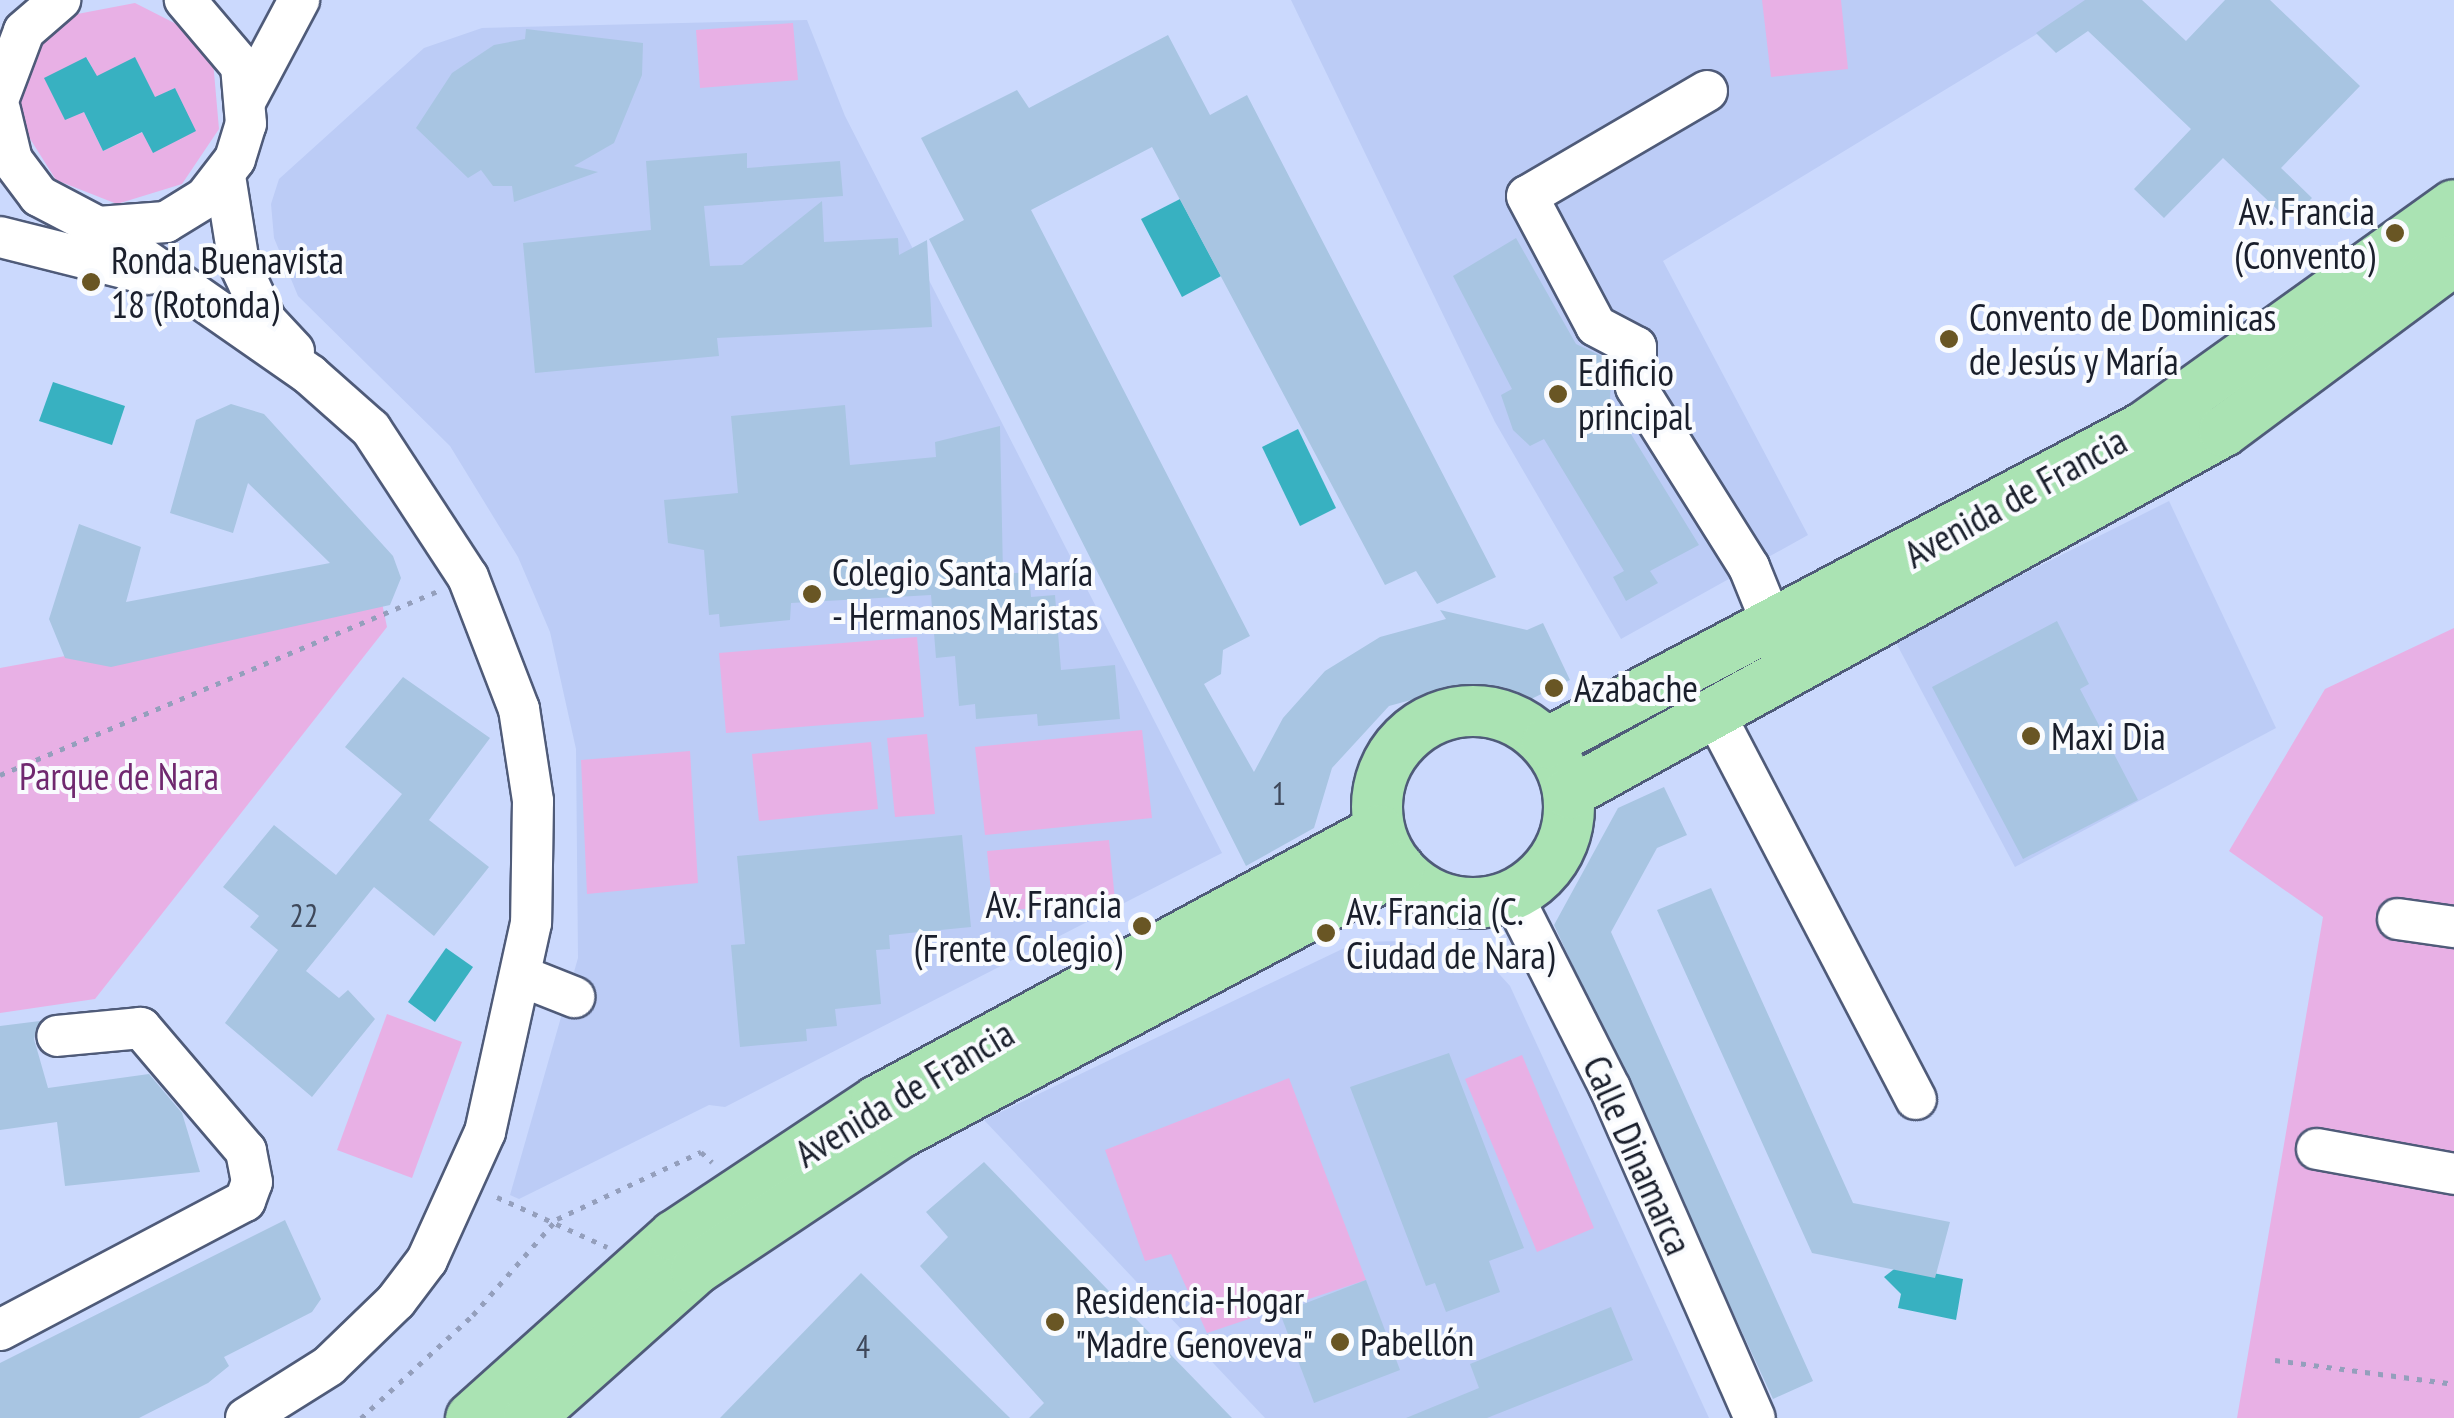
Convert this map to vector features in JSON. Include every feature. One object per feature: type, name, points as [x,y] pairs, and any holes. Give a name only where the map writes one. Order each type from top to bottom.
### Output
[{"type":"main road","name":"Avenida de Francia","points":[[1547,744],[1773,626],[2201,391],[2454,205]]},
{"type":"main road","name":"Avenida de Francia","points":[[1569,793],[1712,709],[2224,431],[2454,260]]},
{"type":"main road","points":[[1492,712],[1547,744],[1569,793],[1551,865],[1512,895],[1439,897],[1389,849],[1385,767],[1429,721],[1492,712]]},
{"type":"main road","name":"Avenida de Francia","points":[[472,1418],[674,1236],[877,1101],[1389,849]]},
{"type":"main road","name":"Avenida de Francia","points":[[530,1418],[696,1269],[900,1134],[1389,849]]},
{"type":"street","points":[[0,95],[9,46],[60,0]]},
{"type":"street","points":[[185,0],[232,48],[247,98]]},
{"type":"street","points":[[299,0],[247,98],[225,176],[239,263],[266,320],[310,375]]},
{"type":"street","points":[[1707,91],[1528,196],[1596,326],[1636,346],[1636,387],[1750,567],[1773,626]]},
{"type":"street","points":[[0,110],[12,160],[47,202],[98,226],[201,298],[310,375],[371,429],[468,577],[506,660],[528,762],[526,978],[485,1132],[427,1260],[350,1348],[258,1412]]},
{"type":"street","points":[[98,226],[166,222],[225,176]]},
{"type":"street","points":[[0,205],[47,202]]},
{"type":"street","points":[[0,237],[143,272],[201,298]]},
{"type":"street","points":[[1712,709],[1916,1099]]},
{"type":"street","name":"Calle Dinamarca","points":[[1512,895],[1610,1088],[1755,1418]]},
{"type":"street","points":[[2398,919],[2454,927]]},
{"type":"street","points":[[526,978],[574,997]]},
{"type":"street","points":[[0,1330],[245,1200],[252,1182],[246,1150],[142,1028],[57,1036]]},
{"type":"street","points":[[2317,1149],[2454,1174]]},
{"type":"path","points":[[0,774],[468,577]]},
{"type":"path","points":[[361,1418],[473,1314],[557,1219],[701,1152],[714,1164]]},
{"type":"path","points":[[497,1197],[557,1219],[615,1254]]},
{"type":"path","points":[[2275,1360],[2454,1384]]},
{"type":"shaded area","points":[[1291,0],[2093,0],[1663,261],[1808,535],[1621,639],[1495,422]]},
{"type":"shaded area","name":"Colegio Santa María - Hermanos Maristas","points":[[807,20],[845,116],[1222,853],[725,1107],[709,1105],[519,1199],[510,1195],[578,958],[576,749],[550,632],[518,557],[450,446],[298,296],[274,238],[271,204],[279,179],[424,48],[482,28]]},
{"type":"shaded area","points":[[86,57],[97,76],[135,57],[155,97],[175,88],[196,131],[153,153],[142,132],[103,151],[84,112],[65,120],[44,78]]},
{"type":"shaded area","points":[[1180,199],[1221,276],[1182,297],[1141,219]]},
{"type":"shaded area","points":[[53,382],[125,406],[112,445],[39,421]]},
{"type":"shaded area","points":[[1298,429],[1336,508],[1300,526],[1262,447]]},
{"type":"shaded area","points":[[2169,501],[2276,728],[2015,867],[1894,639]]},
{"type":"shaded area","points":[[1403,941],[1491,965],[1510,986],[1709,1418],[1265,1418],[984,1120],[1357,942]]},
{"type":"shaded area","points":[[446,948],[473,967],[435,1022],[408,1002]]},
{"type":"shaded area","points":[[1898,1266],[1963,1279],[1956,1320],[1898,1308],[1901,1294],[1884,1277]]},
{"type":"green space","points":[[1762,0],[1841,0],[1848,69],[1771,77]]},
{"type":"green space","points":[[135,3],[194,33],[213,61],[219,129],[182,184],[117,204],[56,180],[22,126],[20,93],[46,35],[72,15]],"holes":[[[87,58],[96,76],[155,98],[175,88],[153,152],[143,132],[103,151],[84,112]]]},
{"type":"green space","points":[[793,23],[798,80],[700,88],[696,30]]},
{"type":"green space","name":"Parque de Nara","points":[[381,598],[387,627],[95,999],[0,1013],[0,668]]},
{"type":"green space","points":[[2454,628],[2454,1418],[2237,1418],[2323,917],[2229,851],[2325,689]]},
{"type":"green space","points":[[917,637],[924,717],[726,733],[719,653]]},
{"type":"green space","points":[[1142,730],[1152,818],[985,835],[975,747]]},
{"type":"green space","points":[[927,734],[935,814],[895,817],[887,738]]},
{"type":"green space","points":[[871,742],[878,809],[759,821],[752,754]]},
{"type":"green space","points":[[690,751],[698,883],[587,894],[581,760]]},
{"type":"green space","points":[[1109,840],[1115,900],[993,912],[987,851]]},
{"type":"green space","points":[[387,1014],[462,1042],[412,1178],[337,1150]]},
{"type":"green space","points":[[1522,1055],[1594,1228],[1537,1252],[1465,1079]]},
{"type":"green space","points":[[1289,1078],[1366,1280],[1207,1333],[1171,1254],[1145,1261],[1105,1150]]},
{"type":"building","points":[[2085,0],[2142,0],[2186,41],[2225,0],[2270,0],[2360,86],[2281,168],[2312,198],[2294,216],[2282,214],[2223,158],[2164,218],[2134,189],[2191,129],[2088,31],[2056,53],[2036,33]]},
{"type":"building","points":[[526,29],[643,43],[642,75],[614,143],[574,166],[598,172],[514,202],[512,186],[493,186],[481,170],[468,178],[416,128],[452,73],[494,45],[525,39]]},
{"type":"building","points":[[1168,35],[1210,115],[1247,95],[1496,577],[1437,604],[1416,571],[1385,585],[1152,147],[1031,210],[1250,636],[1223,650],[1221,674],[1204,684],[1254,772],[1283,718],[1325,671],[1380,637],[1446,619],[1440,610],[1527,630],[1543,623],[1570,680],[1525,702],[1466,685],[1389,706],[1332,768],[1314,828],[1246,866],[929,239],[964,220],[921,138],[1017,90],[1029,108]]},
{"type":"building","points":[[747,153],[747,168],[840,161],[843,196],[704,206],[710,266],[742,265],[822,201],[824,242],[898,238],[899,255],[927,240],[932,327],[717,338],[719,356],[535,373],[523,243],[651,230],[646,161]]},
{"type":"building","name":"Edificio principal","points":[[1516,238],[1576,344],[1612,361],[1610,400],[1699,545],[1650,571],[1658,583],[1626,601],[1613,577],[1624,571],[1544,439],[1530,446],[1513,430],[1501,395],[1512,389],[1453,276]]},
{"type":"building","points":[[231,404],[264,414],[393,556],[401,578],[390,605],[111,667],[65,658],[49,619],[79,524],[141,547],[126,602],[330,563],[248,483],[233,533],[170,513],[196,420]]},
{"type":"building","points":[[845,405],[850,465],[936,457],[935,442],[1000,426],[1003,574],[1029,572],[1031,597],[1055,595],[1061,670],[1115,665],[1120,719],[1038,726],[1037,714],[976,719],[975,704],[959,706],[955,656],[936,658],[931,595],[791,603],[790,620],[720,627],[719,614],[709,615],[704,550],[668,543],[664,500],[738,493],[731,416]]},
{"type":"building","name":"Maxi Dia","points":[[2057,621],[2089,684],[2080,689],[2138,800],[2023,859],[1932,687]]},
{"type":"building","points":[[403,677],[490,738],[429,820],[489,867],[434,936],[374,887],[306,971],[339,998],[348,990],[375,1019],[312,1097],[225,1023],[278,950],[250,927],[259,916],[223,887],[274,825],[336,875],[402,794],[345,747]]},
{"type":"building","points":[[1664,787],[1687,835],[1657,848],[1611,932],[1813,1381],[1773,1399],[1554,925],[1618,808]]},
{"type":"building","points":[[962,835],[971,927],[889,935],[890,949],[876,950],[881,1004],[835,1009],[837,1026],[806,1029],[807,1041],[740,1047],[731,945],[745,944],[737,856]]},
{"type":"building","points":[[1711,888],[1853,1203],[1950,1222],[1935,1278],[1812,1253],[1657,910]]},
{"type":"building","points":[[40,1021],[34,1039],[48,1088],[149,1074],[182,1113],[200,1172],[65,1186],[57,1122],[0,1130],[0,1026]]},
{"type":"building","points":[[1449,1053],[1524,1248],[1489,1261],[1500,1292],[1446,1312],[1435,1283],[1426,1286],[1350,1087]]},
{"type":"building","name":"Residencia-Hogar \"Madre Genoveva\"","points":[[984,1162],[1232,1418],[1029,1418],[1044,1403],[920,1266],[948,1237],[926,1212]]},
{"type":"building","points":[[285,1220],[321,1299],[312,1312],[224,1357],[229,1366],[208,1383],[139,1418],[0,1418],[0,1363]]},
{"type":"building","points":[[861,1273],[1010,1418],[720,1418]]},
{"type":"building","name":"Pabellón","points":[[1366,1280],[1400,1370],[1314,1403],[1280,1313]]},
{"type":"building","points":[[1611,1307],[1633,1360],[1487,1418],[1406,1418],[1479,1388],[1470,1364]]},
{"type":"place","name":"Av. Francia (Convento)","points":[[2395,233]]},
{"type":"place","name":"Ronda Buenavista 18 (Rotonda)","points":[[91,282]]},
{"type":"place","name":"Convento de Dominicas de Jesús y María","points":[[1949,339]]},
{"type":"place","name":"Edificio principal","points":[[1558,394]]},
{"type":"place","name":"Colegio Santa María - Hermanos Maristas","points":[[812,594]]},
{"type":"place","name":"Azabache","points":[[1554,688]]},
{"type":"place","name":"Maxi Dia","points":[[2031,736]]},
{"type":"place","name":"Av. Francia (Frente Colegio)","points":[[1142,926]]},
{"type":"place","name":"Av. Francia (C. Ciudad de Nara)","points":[[1326,933]]},
{"type":"place","name":"Residencia-Hogar \"Madre Genoveva\"","points":[[1055,1322]]},
{"type":"place","name":"Pabellón","points":[[1340,1342]]}]
